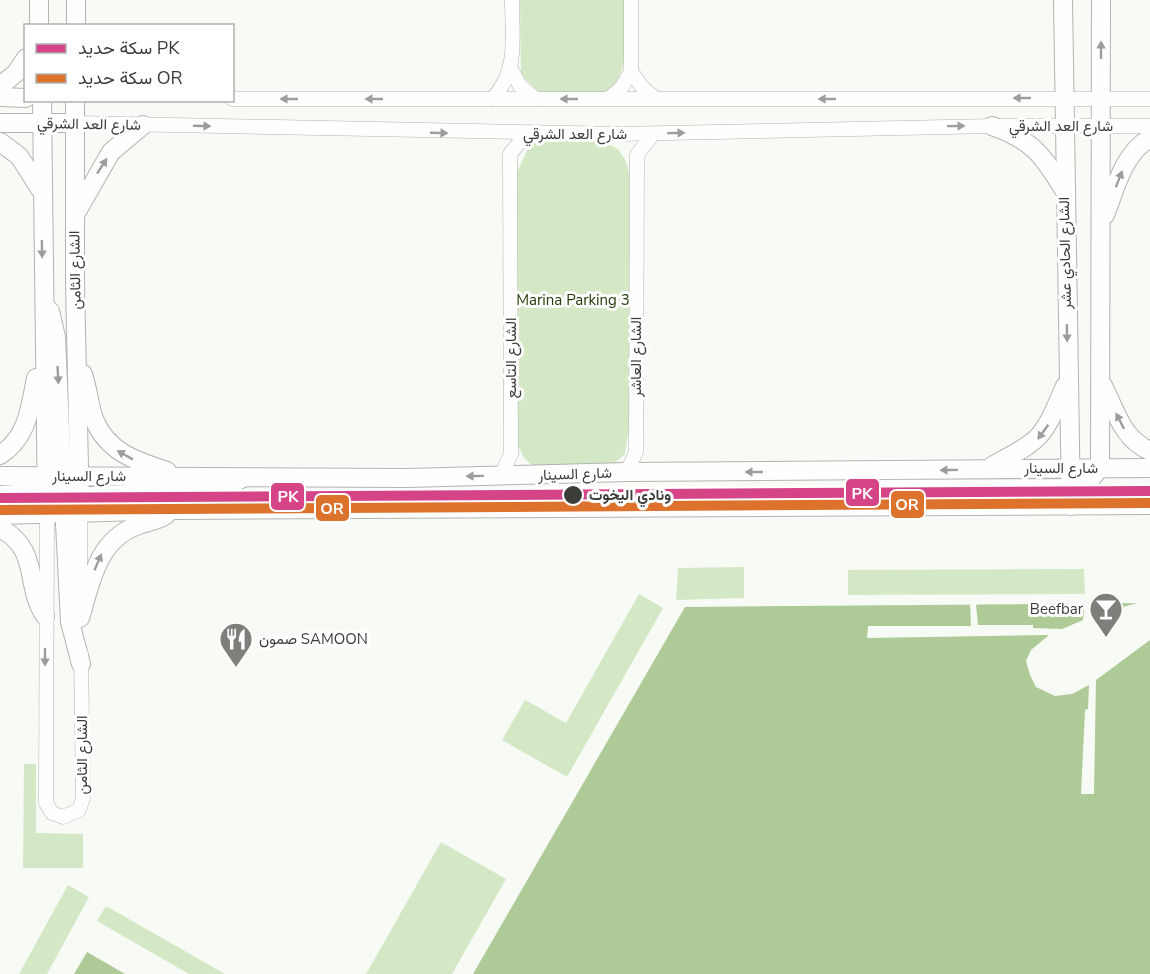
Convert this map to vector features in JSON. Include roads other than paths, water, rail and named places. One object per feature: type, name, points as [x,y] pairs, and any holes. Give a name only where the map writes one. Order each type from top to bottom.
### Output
[{"type":"street","points":[[39,0],[39,24]]},
{"type":"street","points":[[76,0],[77,24]]},
{"type":"street","points":[[492,99],[504,86],[511,69],[512,0]]},
{"type":"street","points":[[608,99],[622,87],[631,71],[631,0]]},
{"type":"street","name":"الشارع الحادي عشر","points":[[1063,0],[1064,190],[1071,497]]},
{"type":"street","points":[[1071,497],[1100,468],[1101,0]]},
{"type":"street","points":[[0,86],[16,73],[24,61]]},
{"type":"street","points":[[511,69],[520,86],[536,99]]},
{"type":"street","points":[[631,71],[642,87],[656,99]]},
{"type":"street","name":"شارع العد الشرقي","points":[[0,97],[24,98]]},
{"type":"street","name":"شارع العد الشرقي","points":[[234,99],[1150,99]]},
{"type":"street","name":"الشارع الثامن","points":[[42,102],[44,356],[63,494],[80,618],[83,798],[79,810],[63,817],[52,813],[46,802],[45,616],[63,494],[76,361],[75,102]]},
{"type":"street","name":"شارع العد الشرقي","points":[[0,123],[42,122],[491,134],[653,134],[1063,125],[1150,126]]},
{"type":"street","points":[[74,217],[111,152],[143,125]]},
{"type":"street","points":[[992,126],[1016,134],[1034,147],[1064,190]]},
{"type":"street","points":[[491,134],[510,154],[526,134]]},
{"type":"street","points":[[618,134],[637,155],[653,134]]},
{"type":"street","points":[[1101,228],[1124,167],[1143,142],[1150,138]]},
{"type":"street","points":[[0,142],[19,156],[41,190]]},
{"type":"street","name":"الشارع التاسع","points":[[501,476],[511,454],[510,154]]},
{"type":"street","name":"الشارع العاشر","points":[[627,472],[636,452],[637,155]]},
{"type":"street","points":[[42,277],[56,337],[70,622],[81,664]]},
{"type":"street","points":[[0,455],[14,444],[24,428],[44,356]]},
{"type":"street","points":[[76,361],[85,379],[94,418],[106,440],[128,457],[180,476]]},
{"type":"street","points":[[987,469],[1021,452],[1041,437],[1068,379]]},
{"type":"street","points":[[1100,382],[1126,433],[1132,440],[1150,451]]},
{"type":"street","points":[[636,452],[644,466],[653,472]]},
{"type":"street","points":[[511,454],[520,469],[529,476]]},
{"type":"street","name":"شارع السينار","points":[[0,515],[63,494],[180,476],[529,476],[627,472],[1150,468]]},
{"type":"street","points":[[0,495],[219,490],[249,475]]},
{"type":"street","name":"شارع السينار","points":[[0,476],[63,494],[176,510],[848,506],[868,489],[1071,497]]},
{"type":"street","points":[[1071,497],[1150,506]]},
{"type":"street","points":[[80,618],[94,573],[106,547],[135,526],[159,519],[176,510]]},
{"type":"street","points":[[0,528],[16,539],[26,554],[32,570],[37,604],[45,616]]},
{"type":"rail line","name":"PK","points":[[0,498],[1150,491]]},
{"type":"rail line","name":"OR","points":[[0,510],[1150,503]]},
{"type":"place","name":"ونادي اليخوت","points":[[573,495]]},
{"type":"place","name":"Beefbar","points":[[1106,638]]},
{"type":"place","name":"صمون SAMOON","points":[[236,668]]},
{"type":"park label","name":"Marina Parking 3","points":[[573,300]]}]
